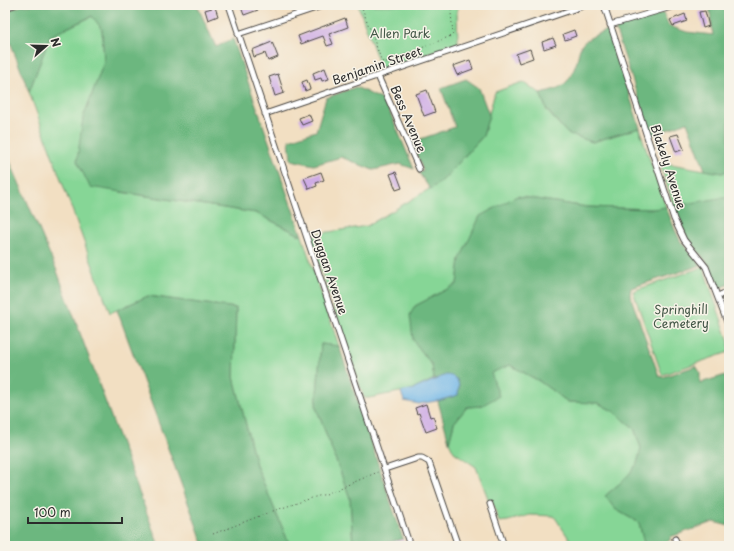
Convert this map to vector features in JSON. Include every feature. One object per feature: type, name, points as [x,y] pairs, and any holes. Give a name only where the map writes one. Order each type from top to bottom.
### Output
[{"type":"street","points":[[5,8],[14,5]]},
{"type":"street","name":"Duggan Avenue","points":[[229,5],[410,546]]},
{"type":"street","points":[[238,34],[326,5]]},
{"type":"street","name":"Benjamin Street","points":[[265,114],[586,5]]},
{"type":"street","name":"Blakely Avenue","points":[[604,5],[676,224],[684,240],[706,267],[729,327]]},
{"type":"street","points":[[610,25],[678,5]]},
{"type":"street","name":"Bess Avenue","points":[[378,76],[418,169]]},
{"type":"street","points":[[718,296],[729,291]]},
{"type":"street","points":[[385,469],[418,458],[422,458],[428,462],[458,546]]},
{"type":"street","points":[[490,504],[504,546]]},
{"type":"street","points":[[675,539],[678,546]]},
{"type":"path","points":[[361,5],[383,62],[387,62],[451,36],[451,5]]},
{"type":"path","points":[[213,534],[315,496],[326,494],[385,469]]},
{"type":"shaded area","points":[[403,539],[405,546],[372,546]]},
{"type":"green space","points":[[24,5],[197,5],[216,47],[233,39],[302,236],[256,213],[90,187],[77,161],[83,118],[104,62],[102,29],[92,16],[50,36],[29,92],[5,28],[5,11]]},
{"type":"green space","name":"Allen Park","points":[[358,5],[459,5],[457,12],[458,43],[381,70]]},
{"type":"green space","points":[[709,5],[729,5],[729,170],[722,173],[705,170],[687,122],[651,136],[615,28],[663,13],[669,26],[687,32],[713,35]]},
{"type":"green space","points":[[93,16],[102,29],[104,62],[83,118],[120,192],[256,213],[302,236],[339,346],[321,344],[316,407],[350,498],[353,546],[290,546],[256,465],[234,377],[236,308],[148,296],[110,313],[29,92],[50,36]]},
{"type":"green space","points":[[608,30],[643,137],[639,128],[592,142],[567,133],[547,110],[540,93],[560,87],[564,84],[574,69],[583,43],[593,36]]},
{"type":"green space","points":[[466,79],[479,88],[489,115],[483,136],[441,182],[430,189],[419,173],[423,171],[412,142],[455,127],[441,88]]},
{"type":"green space","points":[[523,82],[540,93],[547,111],[567,133],[593,142],[639,128],[666,207],[653,209],[587,207],[517,196],[460,259],[457,284],[415,306],[413,340],[432,365],[434,379],[414,389],[364,398],[309,235],[367,226],[441,182],[483,136],[495,92]]},
{"type":"green space","points":[[356,87],[385,101],[414,169],[400,164],[373,170],[341,157],[314,165],[291,160],[289,140],[316,131],[326,98]]},
{"type":"green space","points":[[5,150],[57,271],[159,546],[5,546]]},
{"type":"green space","points":[[659,162],[722,173],[729,170],[729,198],[674,206]]},
{"type":"green space","points":[[517,196],[587,207],[653,209],[666,207],[681,242],[701,265],[631,288],[630,295],[659,376],[663,377],[696,366],[700,372],[700,383],[729,374],[729,526],[714,522],[670,537],[671,539],[662,546],[637,546],[644,543],[639,523],[615,509],[605,496],[626,478],[637,464],[641,448],[634,428],[613,411],[598,403],[568,402],[539,381],[510,365],[491,373],[499,396],[481,406],[467,407],[454,423],[449,442],[438,401],[458,395],[459,386],[457,379],[434,379],[432,365],[413,340],[410,315],[415,306],[457,284],[460,259],[480,216]]},
{"type":"green space","points":[[720,198],[729,198],[729,284],[719,289],[709,265],[687,238],[674,206]]},
{"type":"green space","name":"Springhill Cemetery","points":[[703,267],[729,342],[729,352],[662,375],[633,291]]},
{"type":"green space","points":[[148,296],[236,308],[234,377],[256,465],[290,546],[204,546],[117,310]]},
{"type":"green space","points":[[321,344],[339,346],[403,539],[372,546],[353,546],[350,498],[316,407]]},
{"type":"green space","points":[[510,365],[539,381],[568,402],[598,403],[613,411],[634,428],[641,448],[637,464],[626,478],[605,496],[615,509],[639,523],[644,543],[637,546],[574,546],[554,516],[530,515],[499,522],[492,500],[489,501],[476,467],[454,452],[449,442],[454,423],[467,407],[481,406],[491,372]]},
{"type":"water","points":[[446,375],[454,377],[458,381],[458,395],[419,404],[404,401],[401,392],[414,389]]},
{"type":"building","points":[[246,5],[257,5],[258,10],[244,15],[241,7]]},
{"type":"building","points":[[215,7],[218,16],[208,20],[205,10]]},
{"type":"building","points":[[705,11],[709,26],[703,28],[699,12]]},
{"type":"building","points":[[685,14],[687,21],[673,26],[670,20]]},
{"type":"building","points":[[345,18],[348,27],[329,34],[333,44],[327,46],[323,36],[301,44],[298,36]]},
{"type":"building","points":[[574,30],[576,36],[565,40],[563,34]]},
{"type":"building","points":[[553,38],[556,45],[544,49],[542,42]]},
{"type":"building","points":[[272,42],[278,57],[268,61],[265,53],[254,57],[252,50]]},
{"type":"building","points":[[530,49],[533,58],[519,63],[516,54]]},
{"type":"building","points":[[470,60],[473,69],[457,75],[453,66]]},
{"type":"building","points":[[325,68],[329,79],[322,81],[321,78],[315,80],[313,73]]},
{"type":"building","points":[[278,74],[284,93],[275,96],[269,77]]},
{"type":"building","points":[[307,80],[310,89],[305,91],[302,82]]},
{"type":"building","points":[[427,90],[435,112],[424,116],[416,94]]},
{"type":"building","points":[[309,114],[312,121],[302,125],[299,118]]},
{"type":"building","points":[[678,134],[684,149],[676,152],[670,136]]},
{"type":"building","points":[[321,172],[324,180],[316,183],[317,186],[309,189],[304,178]]},
{"type":"building","points":[[396,172],[402,188],[396,190],[390,174]]},
{"type":"building","points":[[426,404],[430,417],[433,416],[437,428],[426,432],[419,413],[417,414],[415,408]]}]
